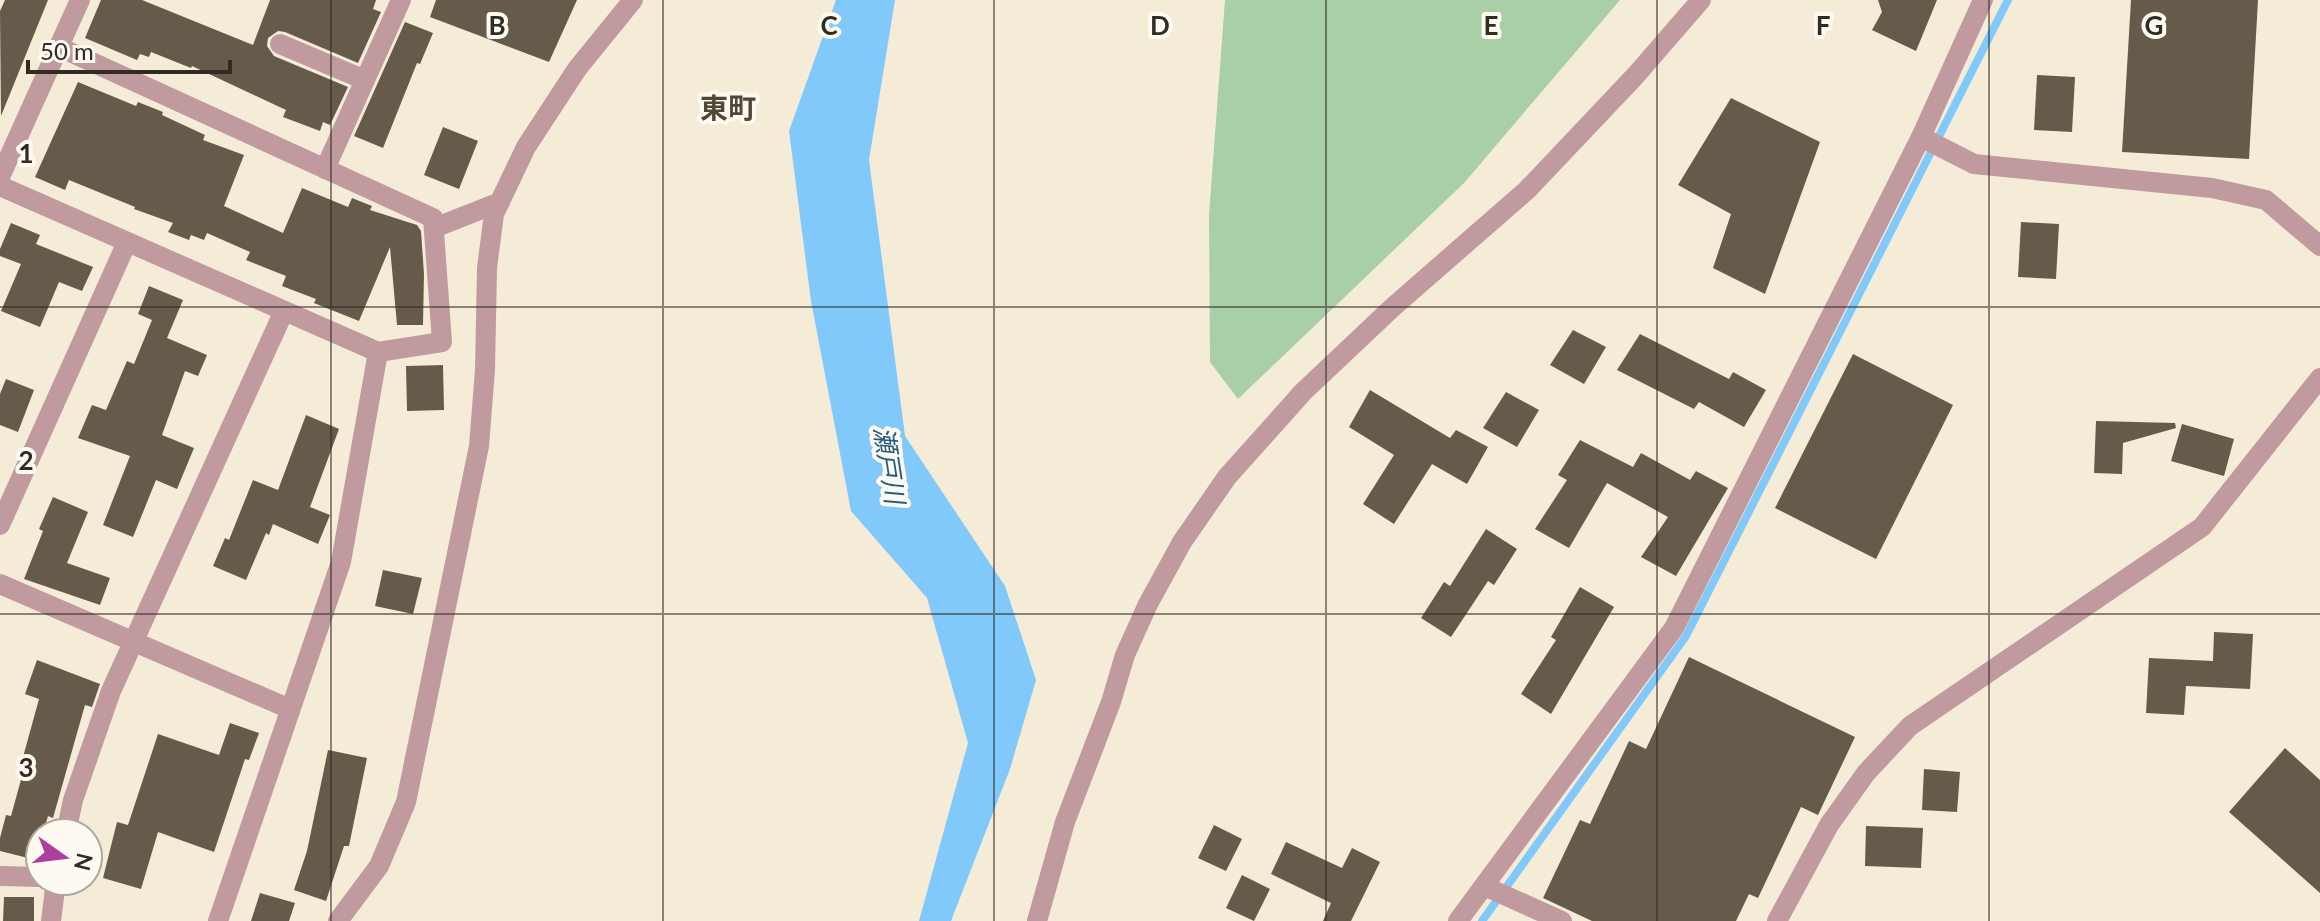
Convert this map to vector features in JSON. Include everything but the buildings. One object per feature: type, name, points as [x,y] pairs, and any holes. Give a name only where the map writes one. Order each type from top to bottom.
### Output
[{"type":"street","points":[[0,177],[80,0]]},
{"type":"street","points":[[325,169],[401,0]]},
{"type":"street","points":[[338,921],[379,866],[406,802],[479,446],[485,370],[487,268],[494,214],[526,147],[577,69],[633,0]]},
{"type":"street","points":[[1037,921],[1065,822],[1111,702],[1125,655],[1148,604],[1182,542],[1227,477],[1303,392],[1393,307],[1527,190],[1636,75],[1701,0]]},
{"type":"street","points":[[1458,921],[1674,628],[1921,137],[1983,0]]},
{"type":"street","points":[[280,44],[365,80]]},
{"type":"street","points":[[0,186],[378,352],[442,342],[433,218],[59,47]]},
{"type":"street","points":[[1921,137],[1974,164],[2212,188],[2266,200],[2320,246]]},
{"type":"street","points":[[434,228],[500,202]]},
{"type":"street","points":[[0,525],[127,242]]},
{"type":"street","points":[[69,817],[106,705],[284,311]]},
{"type":"street","points":[[218,921],[341,562],[378,352]]},
{"type":"street","points":[[1777,921],[1829,825],[1866,773],[1910,726],[2202,527],[2320,378]]},
{"type":"street","points":[[0,584],[290,709]]},
{"type":"street","points":[[0,876],[24,877]]},
{"type":"street","points":[[1484,886],[1562,921]]},
{"type":"street","points":[[51,921],[54,897]]},
{"type":"green space","points":[[1225,0],[1620,0],[1464,183],[1238,399],[1210,362],[1209,215]]},
{"type":"water","name":"瀬戸川","points":[[836,0],[895,0],[869,160],[905,436],[1005,586],[1036,680],[1010,769],[951,921],[919,921],[968,743],[927,598],[851,511],[811,301],[789,131]]},
{"type":"waterway","points":[[1482,921],[1686,636],[2008,0]]},
{"type":"district","name":"東町","points":[[728,108]]}]
